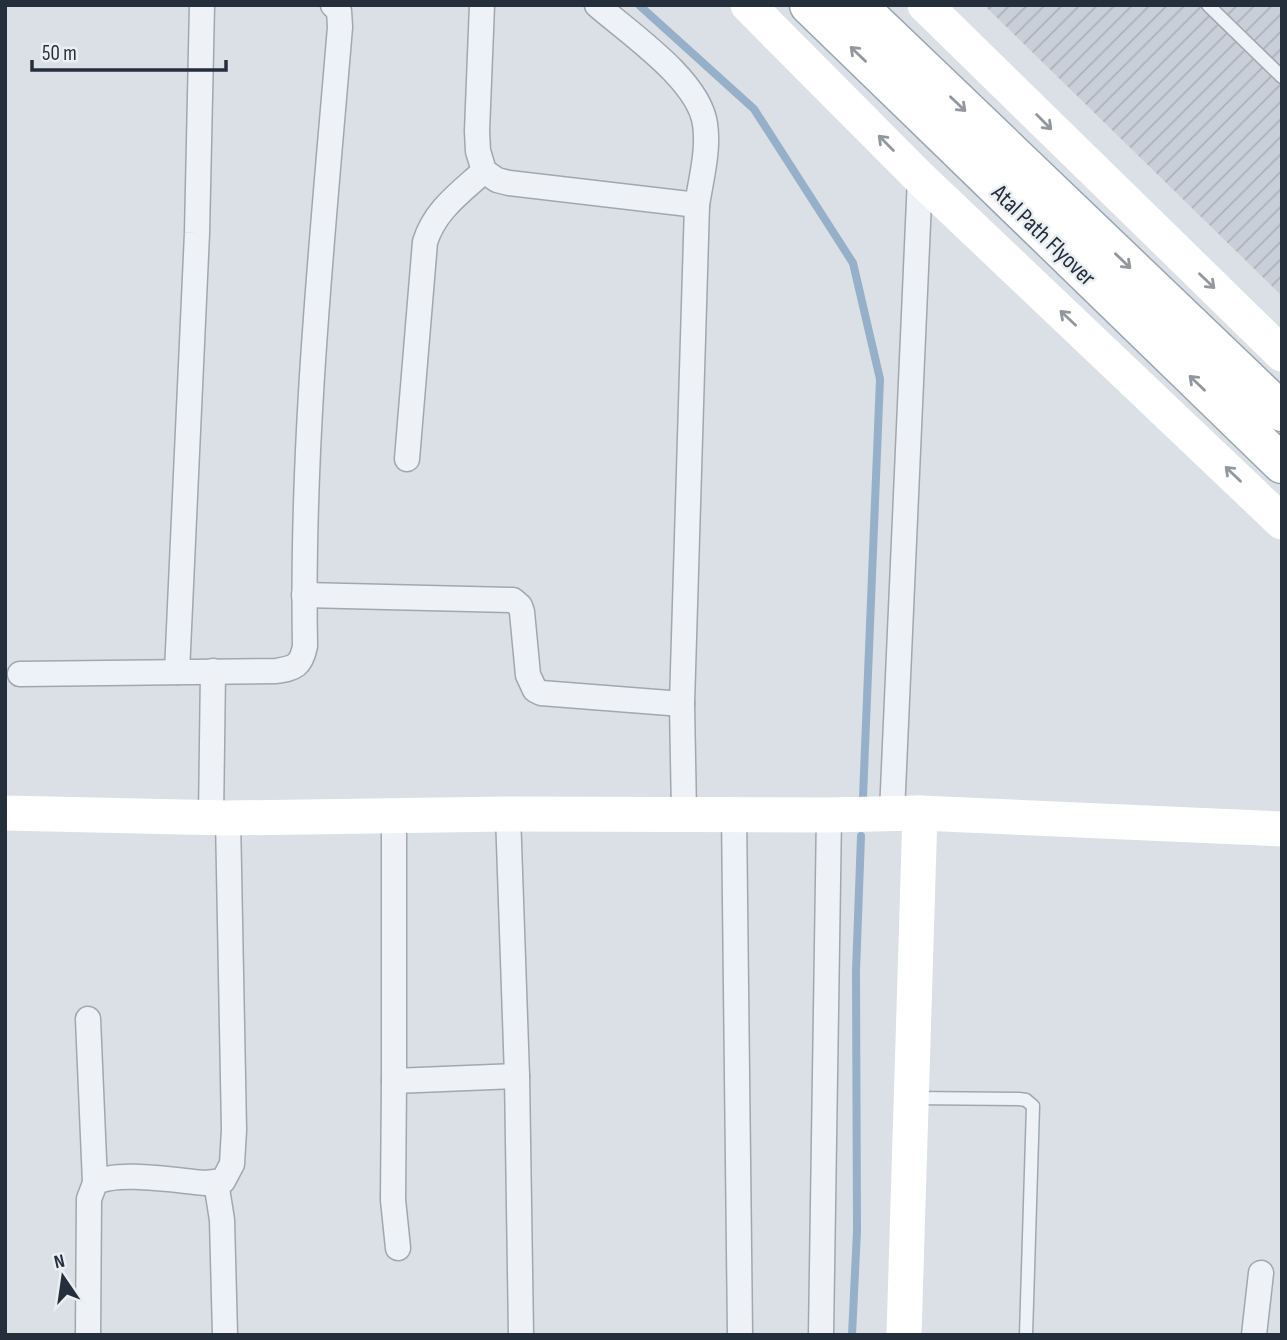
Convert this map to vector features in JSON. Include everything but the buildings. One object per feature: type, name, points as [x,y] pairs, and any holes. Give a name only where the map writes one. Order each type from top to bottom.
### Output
[{"type":"main road","name":"Atal Path Flyover","points":[[808,5],[1282,464]]},
{"type":"main road","name":"Atal Path Flyover","points":[[857,5],[1282,412]]},
{"type":"street","points":[[177,672],[197,233],[202,5]]},
{"type":"street","points":[[20,674],[276,671],[298,665],[303,658],[309,414],[340,27],[339,11],[332,5]]},
{"type":"street","points":[[482,5],[477,131],[478,151],[484,171],[497,180],[509,183],[697,205]]},
{"type":"street","points":[[597,5],[680,77],[700,105],[706,126],[697,205],[682,704],[684,813]]},
{"type":"street","points":[[748,5],[920,178],[1282,522]]},
{"type":"street","points":[[925,5],[1282,354]]},
{"type":"street","points":[[407,459],[425,242],[439,212],[484,171]]},
{"type":"street","points":[[904,1335],[912,1098],[906,813],[920,178]]},
{"type":"street","points":[[304,595],[513,600],[522,612],[528,675],[535,690],[541,693],[682,704]]},
{"type":"street","points":[[95,1183],[109,1177],[216,1182],[223,1181],[232,1164],[234,1130],[213,671]]},
{"type":"street","points":[[5,813],[220,818],[906,813],[1282,829]]},
{"type":"street","points":[[734,813],[740,1335]]},
{"type":"street","points":[[508,814],[517,1076],[521,1335]]},
{"type":"street","points":[[394,815],[393,1200],[398,1248]]},
{"type":"street","points":[[821,1335],[829,815]]},
{"type":"street","points":[[88,1019],[95,1183],[89,1199],[88,1335]]},
{"type":"street","points":[[394,1081],[517,1076]]},
{"type":"street","points":[[216,1182],[222,1220],[225,1335]]},
{"type":"street","points":[[1254,1335],[1261,1273]]},
{"type":"lane","points":[[1208,5],[1282,77]]},
{"type":"lane","points":[[912,1098],[1019,1099],[1026,1100],[1033,1106],[1026,1335]]},
{"type":"shaded area","points":[[984,5],[1282,5],[1282,296]]},
{"type":"waterway","points":[[639,5],[754,109],[853,263],[880,379],[863,797]]},
{"type":"waterway","points":[[852,1335],[857,1231],[856,971],[861,836]]}]
